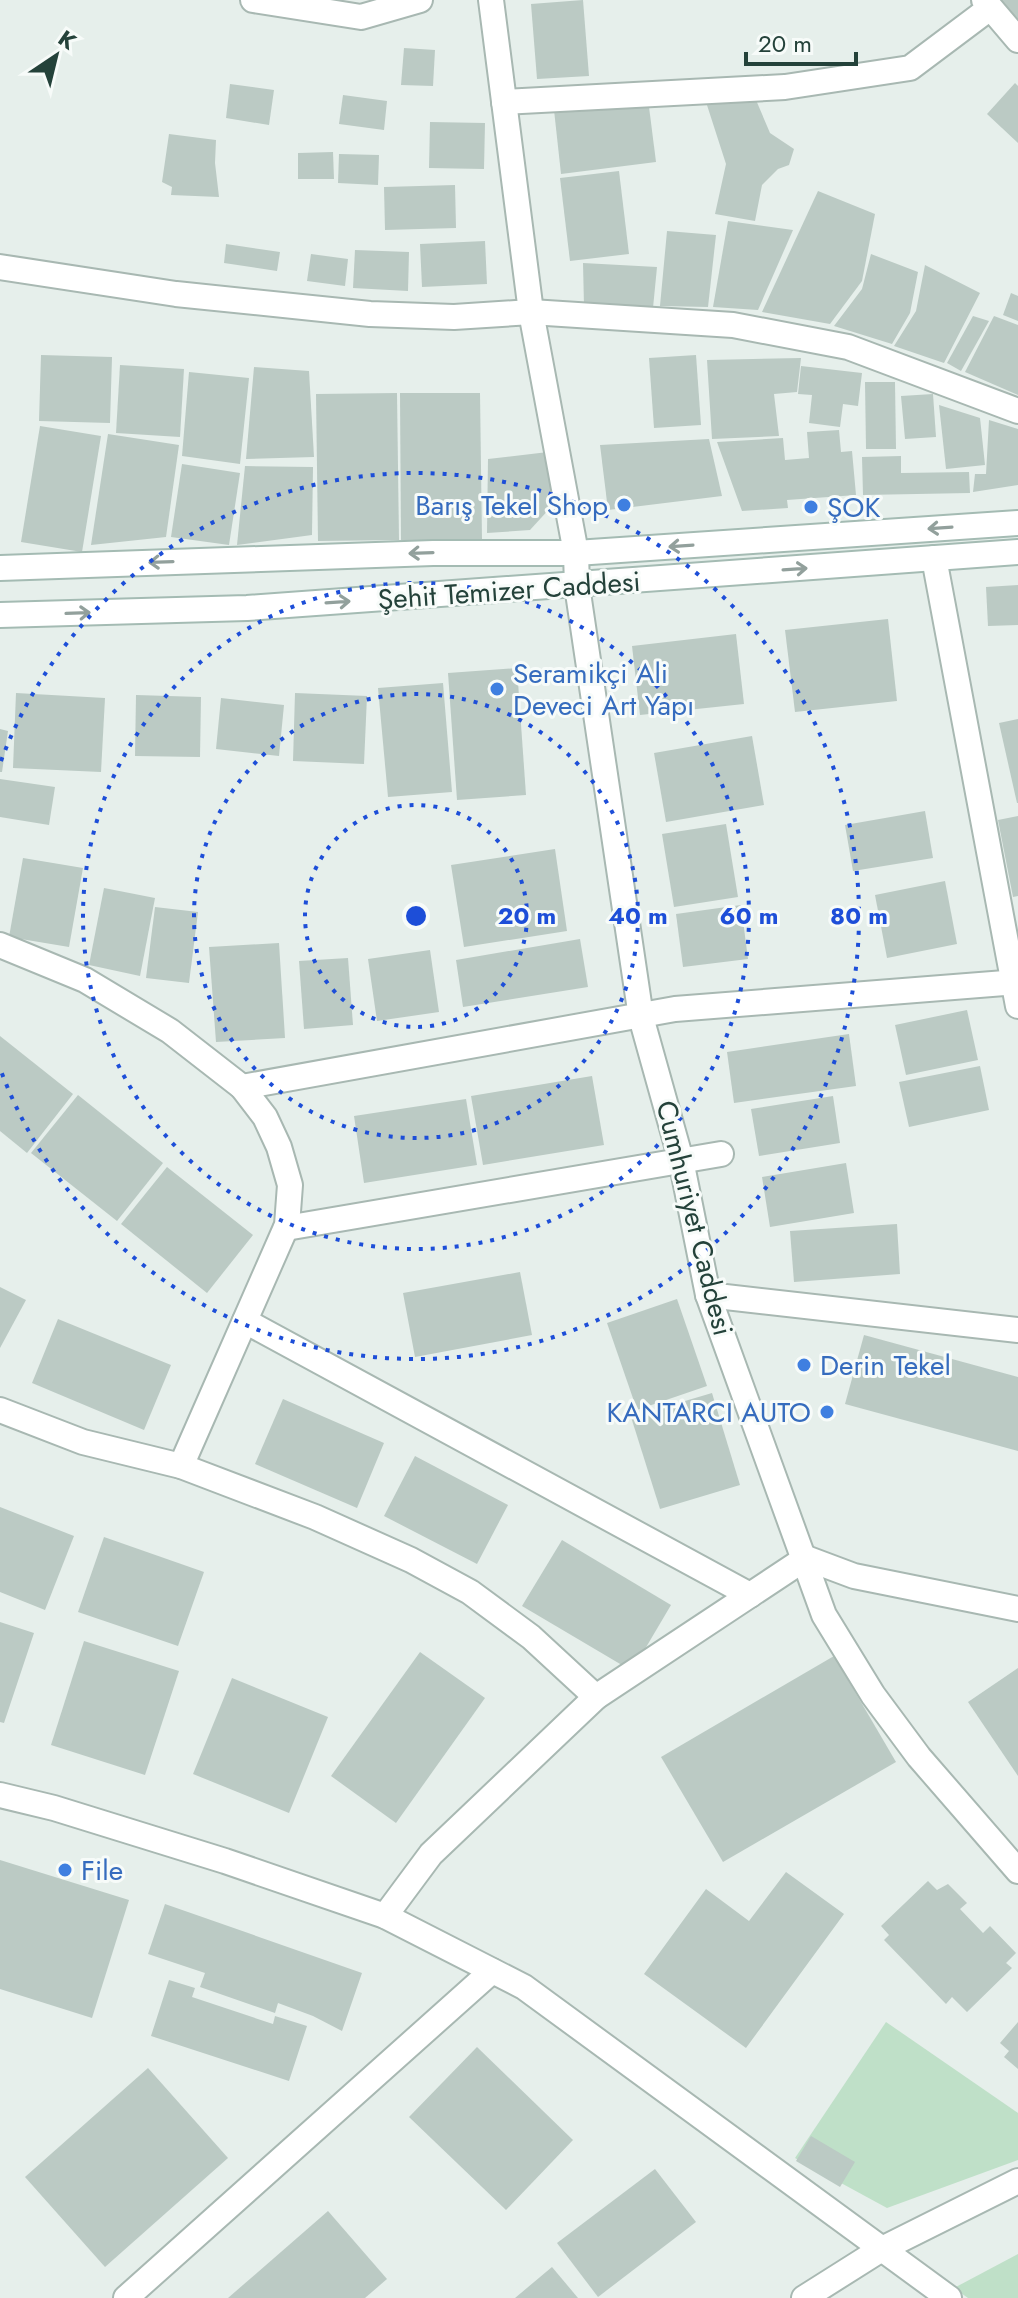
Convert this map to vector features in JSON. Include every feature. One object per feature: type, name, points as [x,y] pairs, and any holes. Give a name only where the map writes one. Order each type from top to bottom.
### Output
[{"type":"street","points":[[253,0],[361,17],[420,0]]},
{"type":"street","name":"Cumhuriyet Caddesi","points":[[491,0],[531,312],[576,553],[577,586],[641,1017],[681,1160],[708,1295],[806,1558],[824,1615],[873,1695],[939,1782],[1018,1871]]},
{"type":"street","points":[[504,102],[785,87],[910,68],[987,4],[1018,40]]},
{"type":"street","points":[[0,267],[176,294],[370,314],[454,317],[531,312],[733,325],[848,347],[1018,411]]},
{"type":"street","name":"Şehit Temizer Caddesi","points":[[0,568],[433,553],[576,553],[1018,523]]},
{"type":"street","name":"Şehit Temizer Caddesi","points":[[0,615],[247,608],[1018,552]]},
{"type":"street","points":[[242,1087],[675,1009],[1016,990],[934,558]]},
{"type":"street","points":[[0,945],[85,980],[170,1031],[242,1087],[265,1117],[279,1147],[290,1185],[286,1228],[181,1466]]},
{"type":"street","points":[[286,1228],[721,1154]]},
{"type":"street","points":[[708,1295],[1018,1330]]},
{"type":"street","points":[[245,1321],[750,1595]]},
{"type":"street","points":[[0,1410],[83,1442],[181,1466],[315,1517],[411,1560],[470,1592],[531,1637],[596,1697]]},
{"type":"street","points":[[385,1916],[431,1854],[596,1697],[806,1558],[854,1576],[1018,1609]]},
{"type":"street","points":[[0,1795],[54,1808],[225,1861],[385,1916],[524,1987],[949,2298]]},
{"type":"street","points":[[126,2298],[492,1971]]},
{"type":"street","points":[[804,2298],[880,2250],[1018,2181]]},
{"type":"green space","points":[[886,2022],[1018,2113],[1018,2160],[887,2208],[795,2158]]},
{"type":"green space","points":[[1018,2254],[1018,2298],[968,2298],[954,2288]]},
{"type":"building","points":[[583,0],[589,76],[537,79],[531,4]]},
{"type":"building","points":[[998,0],[1018,0],[1018,22]]},
{"type":"building","points":[[404,48],[435,50],[433,86],[401,85]]},
{"type":"building","points":[[1015,83],[1018,86],[1018,143],[987,114]]},
{"type":"building","points":[[230,84],[274,90],[269,125],[226,118]]},
{"type":"building","points":[[343,95],[387,101],[384,130],[339,124]]},
{"type":"building","points":[[648,99],[656,162],[561,174],[554,110]]},
{"type":"building","points":[[756,100],[770,133],[794,149],[789,165],[778,169],[762,185],[755,221],[715,214],[726,164],[706,102]]},
{"type":"building","points":[[430,122],[485,123],[484,169],[429,168]]},
{"type":"building","points":[[169,134],[216,140],[219,197],[171,195],[172,187],[162,182]]},
{"type":"building","points":[[333,152],[334,179],[298,179],[298,153]]},
{"type":"building","points":[[339,154],[379,155],[378,185],[338,183]]},
{"type":"building","points":[[619,171],[629,254],[570,261],[560,178]]},
{"type":"building","points":[[455,185],[456,228],[385,230],[384,187]]},
{"type":"building","points":[[818,191],[875,214],[862,281],[830,324],[762,312]]},
{"type":"building","points":[[728,221],[793,230],[758,310],[713,307]]},
{"type":"building","points":[[667,231],[716,235],[708,307],[660,306]]},
{"type":"building","points":[[485,241],[487,284],[422,287],[420,244]]},
{"type":"building","points":[[226,244],[280,252],[277,271],[224,263]]},
{"type":"building","points":[[355,250],[409,252],[408,291],[353,288]]},
{"type":"building","points":[[311,254],[348,259],[345,286],[307,281]]},
{"type":"building","points":[[871,254],[918,272],[910,313],[892,344],[834,326],[862,289]]},
{"type":"building","points":[[583,263],[657,267],[653,308],[584,306]]},
{"type":"building","points":[[925,265],[980,293],[944,363],[894,346],[916,311]]},
{"type":"building","points":[[1011,293],[1018,296],[1018,321],[1003,315]]},
{"type":"building","points":[[973,316],[989,321],[961,371],[947,363]]},
{"type":"building","points":[[994,316],[1018,325],[1018,395],[965,372]]},
{"type":"building","points":[[41,355],[112,357],[110,423],[39,421]]},
{"type":"building","points":[[696,355],[701,425],[654,428],[649,358]]},
{"type":"building","points":[[801,358],[797,392],[774,394],[779,436],[712,439],[707,360]]},
{"type":"building","points":[[120,365],[184,369],[180,437],[116,433]]},
{"type":"building","points":[[801,366],[862,373],[858,406],[843,404],[840,427],[809,423],[812,395],[798,394]]},
{"type":"building","points":[[254,367],[309,371],[314,457],[246,459]]},
{"type":"building","points":[[189,372],[249,378],[240,464],[182,456]]},
{"type":"building","points":[[865,382],[895,382],[896,449],[866,449]]},
{"type":"building","points":[[397,393],[399,540],[318,541],[316,394]]},
{"type":"building","points":[[400,393],[480,393],[482,540],[401,540]]},
{"type":"building","points":[[933,394],[936,437],[905,439],[901,396]]},
{"type":"building","points":[[939,405],[980,418],[985,465],[946,469]]},
{"type":"building","points":[[989,420],[1018,429],[1018,485],[973,492],[975,474],[986,474]]},
{"type":"building","points":[[40,426],[101,436],[82,552],[21,542]]},
{"type":"building","points":[[839,430],[841,452],[852,451],[856,495],[787,500],[788,508],[742,511],[717,442],[783,438],[785,460],[809,458],[807,432]]},
{"type":"building","points":[[108,434],[179,445],[166,537],[91,545]]},
{"type":"building","points":[[709,439],[722,496],[608,510],[600,445]]},
{"type":"building","points":[[548,452],[552,506],[530,530],[487,533],[488,459]]},
{"type":"building","points":[[901,456],[901,473],[969,472],[970,493],[863,495],[862,457]]},
{"type":"building","points":[[182,464],[240,473],[229,545],[171,537]]},
{"type":"building","points":[[245,466],[313,467],[312,535],[237,545]]},
{"type":"building","points":[[1018,585],[1018,625],[988,626],[986,587]]},
{"type":"building","points":[[888,619],[897,701],[795,712],[785,630]]},
{"type":"building","points":[[736,634],[744,704],[640,715],[632,646]]},
{"type":"building","points":[[517,668],[526,795],[457,800],[448,673]]},
{"type":"building","points":[[443,683],[452,792],[388,797],[378,688]]},
{"type":"building","points":[[16,693],[105,698],[101,772],[13,768]]},
{"type":"building","points":[[295,693],[367,696],[364,764],[293,761]]},
{"type":"building","points":[[136,695],[201,697],[200,757],[135,756]]},
{"type":"building","points":[[221,698],[284,705],[279,756],[216,749]]},
{"type":"building","points":[[1018,719],[1018,803],[1017,803],[999,723]]},
{"type":"building","points":[[0,729],[8,731],[2,772],[0,772]]},
{"type":"building","points":[[752,736],[764,805],[666,822],[654,753]]},
{"type":"building","points":[[0,779],[55,787],[49,825],[0,817]]},
{"type":"building","points":[[925,811],[933,858],[853,871],[845,825]]},
{"type":"building","points":[[1018,816],[1018,896],[1013,897],[998,820]]},
{"type":"building","points":[[726,824],[738,897],[674,907],[662,834]]},
{"type":"building","points":[[555,849],[567,931],[464,947],[451,865]]},
{"type":"building","points":[[23,858],[83,868],[69,947],[9,937]]},
{"type":"building","points":[[945,881],[957,944],[887,958],[875,895]]},
{"type":"building","points":[[104,888],[155,898],[140,976],[89,965]]},
{"type":"building","points":[[741,905],[748,959],[683,967],[676,914]]},
{"type":"building","points":[[155,907],[198,912],[189,983],[146,978]]},
{"type":"building","points":[[580,939],[588,987],[463,1007],[456,960]]},
{"type":"building","points":[[279,943],[285,1038],[216,1042],[209,947]]},
{"type":"building","points":[[430,950],[439,1012],[377,1021],[368,959]]},
{"type":"building","points":[[348,958],[353,1025],[304,1029],[299,961]]},
{"type":"building","points":[[967,1010],[978,1060],[906,1075],[895,1025]]},
{"type":"building","points":[[849,1034],[856,1086],[734,1103],[727,1052]]},
{"type":"building","points":[[0,1036],[73,1094],[27,1153],[0,1131]]},
{"type":"building","points":[[980,1066],[989,1110],[909,1127],[899,1082]]},
{"type":"building","points":[[592,1076],[604,1145],[483,1165],[471,1096]]},
{"type":"building","points":[[78,1095],[163,1163],[117,1221],[31,1153]]},
{"type":"building","points":[[833,1096],[840,1143],[759,1156],[751,1109]]},
{"type":"building","points":[[466,1099],[477,1165],[364,1183],[354,1116]]},
{"type":"building","points":[[846,1163],[854,1213],[770,1227],[762,1177]]},
{"type":"building","points":[[167,1167],[253,1235],[207,1293],[121,1224]]},
{"type":"building","points":[[897,1224],[900,1274],[794,1282],[790,1231]]},
{"type":"building","points":[[520,1272],[532,1335],[415,1357],[403,1293]]},
{"type":"building","points":[[0,1287],[26,1300],[0,1348]]},
{"type":"building","points":[[677,1299],[707,1386],[637,1410],[607,1323]]},
{"type":"building","points":[[58,1319],[171,1365],[144,1430],[32,1383]]},
{"type":"building","points":[[864,1335],[1018,1377],[1018,1451],[845,1404]]},
{"type":"building","points":[[712,1393],[740,1485],[660,1509],[631,1417]]},
{"type":"building","points":[[283,1399],[384,1443],[357,1508],[255,1464]]},
{"type":"building","points":[[415,1456],[508,1505],[477,1564],[384,1516]]},
{"type":"building","points":[[0,1507],[74,1536],[45,1610],[0,1592]]},
{"type":"building","points":[[104,1537],[204,1572],[178,1646],[78,1612]]},
{"type":"building","points":[[562,1540],[671,1605],[632,1671],[522,1606]]},
{"type":"building","points":[[0,1622],[34,1633],[4,1723],[0,1722]]},
{"type":"building","points":[[84,1641],[179,1671],[145,1775],[51,1745]]},
{"type":"building","points":[[420,1652],[485,1698],[396,1823],[331,1776]]},
{"type":"building","points":[[834,1656],[896,1762],[723,1862],[661,1757]]},
{"type":"building","points":[[1018,1668],[1018,1776],[968,1702]]},
{"type":"building","points":[[232,1678],[328,1717],[289,1813],[193,1774]]},
{"type":"building","points":[[0,1860],[129,1900],[92,2018],[0,1989]]},
{"type":"building","points":[[786,1872],[844,1914],[746,2048],[644,1974],[706,1889],[749,1921]]},
{"type":"building","points":[[928,1881],[937,1890],[948,1884],[967,1903],[960,1909],[983,1933],[990,1926],[1016,1953],[1006,1963],[1012,1968],[967,2012],[952,1997],[946,2004],[884,1940],[889,1935],[881,1926]]},
{"type":"building","points":[[165,1904],[362,1973],[342,2031],[278,2003],[275,2013],[200,1987],[205,1973],[148,1954]]},
{"type":"building","points":[[169,1980],[195,1988],[192,1997],[273,2024],[275,2016],[307,2026],[289,2081],[151,2036]]},
{"type":"building","points":[[1018,2022],[1018,2069],[1004,2057],[1009,2051],[1000,2043]]},
{"type":"building","points":[[477,2047],[573,2140],[506,2210],[409,2117]]},
{"type":"building","points":[[148,2068],[228,2158],[105,2267],[25,2177]]},
{"type":"building","points":[[811,2136],[855,2162],[840,2187],[796,2161]]},
{"type":"building","points":[[655,2169],[696,2222],[598,2297],[557,2243]]},
{"type":"building","points":[[328,2211],[387,2279],[365,2298],[228,2298]]},
{"type":"building","points":[[552,2267],[578,2298],[515,2298]]},
{"type":"place","name":"Barış Tekel Shop","points":[[624,505]]},
{"type":"place","name":"ŞOK","points":[[811,507]]},
{"type":"place","name":"Seramikçi Ali Deveci Art Yapı","points":[[497,689]]},
{"type":"place","name":"Derin Tekel","points":[[804,1365]]},
{"type":"place","name":"KANTARCI AUTO","points":[[827,1412]]},
{"type":"place","name":"File","points":[[65,1870]]}]
